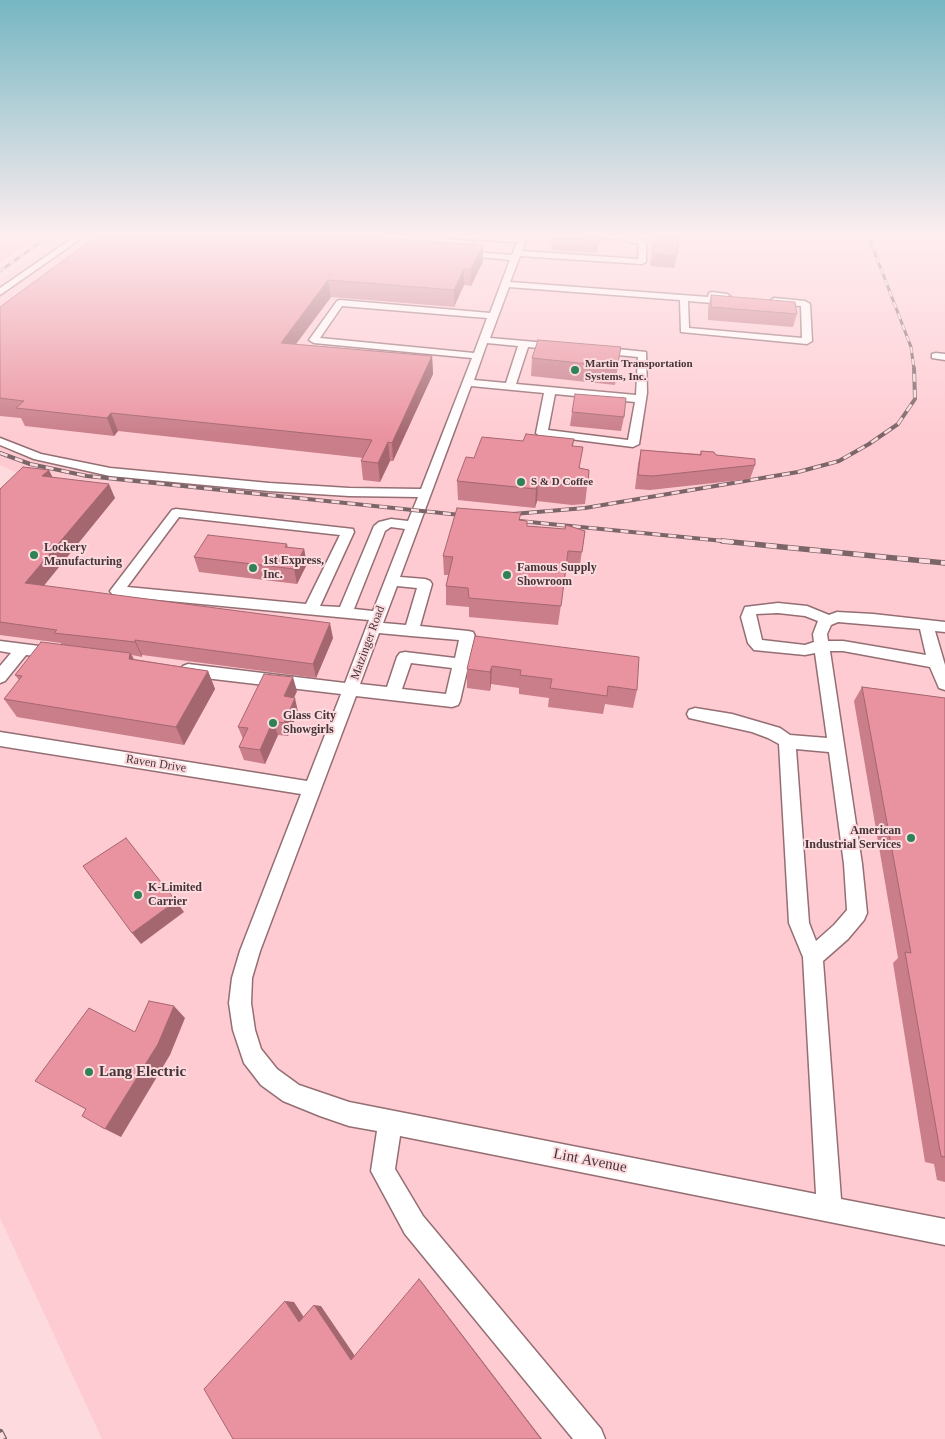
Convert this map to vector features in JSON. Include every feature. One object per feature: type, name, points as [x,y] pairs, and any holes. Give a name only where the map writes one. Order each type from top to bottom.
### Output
[{"type":"street","name":"Matzinger Road","points":[[252,1055],[244,1030],[240,1003],[242,978],[250,951],[498,302]]},
{"type":"street","points":[[684,302],[684,330],[807,341],[804,304],[787,302]]},
{"type":"street","points":[[478,356],[314,340],[340,303],[493,316]]},
{"type":"street","points":[[484,340],[571,348]]},
{"type":"street","points":[[510,386],[524,344]]},
{"type":"street","points":[[468,383],[550,390],[542,433],[633,444],[640,399],[643,354],[589,349]]},
{"type":"street","points":[[0,441],[38,457],[110,472],[269,488],[425,493]]},
{"type":"street","points":[[170,668],[308,686],[351,688],[452,701],[468,636],[410,631],[345,612],[312,609],[302,608],[117,591],[176,513],[348,532],[312,609]]},
{"type":"street","points":[[345,612],[378,529],[384,524],[391,523],[413,526]]},
{"type":"street","points":[[392,581],[425,584],[410,631]]},
{"type":"street","points":[[828,620],[807,611],[778,608],[750,610],[748,617],[756,643],[759,646],[805,650],[820,646],[843,646],[936,662]]},
{"type":"street","points":[[813,957],[841,932],[857,913],[853,864],[820,646],[820,634],[825,622],[837,617],[945,627]]},
{"type":"street","points":[[926,625],[936,662],[945,684]]},
{"type":"street","points":[[0,646],[71,656]]},
{"type":"street","points":[[0,676],[22,649]]},
{"type":"street","points":[[393,694],[405,657],[462,664]]},
{"type":"street","points":[[695,714],[754,726],[774,733],[786,741],[835,746]]},
{"type":"street","name":"Raven Drive","points":[[0,739],[313,789]]},
{"type":"street","points":[[786,741],[799,923],[813,957],[829,1209]]},
{"type":"street","name":"Lint Avenue","points":[[252,1055],[269,1077],[291,1093],[327,1107],[390,1122],[945,1232]]},
{"type":"street","points":[[390,1122],[382,1171],[414,1225],[591,1439]]},
{"type":"lane","points":[[550,390],[640,399]]},
{"type":"shaded area","points":[[0,302],[945,302],[945,1439],[102,1439],[0,1218],[0,508],[30,479],[0,465]]},
{"type":"building","points":[[7,302],[311,302],[281,343],[432,356],[392,443],[388,442],[378,463],[361,461],[372,440],[111,413],[107,418],[16,408],[24,401],[0,398],[0,307]]},
{"type":"building","points":[[711,302],[795,302],[797,314],[711,307]]},
{"type":"building","points":[[538,340],[621,347],[617,367],[532,358]]},
{"type":"building","points":[[575,394],[626,398],[624,417],[572,412]]},
{"type":"building","points":[[526,434],[574,439],[572,446],[583,447],[579,468],[589,470],[588,485],[574,486],[538,482],[536,489],[457,481],[466,457],[474,458],[482,437],[523,441]]},
{"type":"building","points":[[641,450],[701,455],[701,451],[714,452],[716,455],[755,459],[755,465],[653,476],[638,475]]},
{"type":"building","name":"Lockery Manufacturing","points":[[23,467],[49,470],[42,476],[109,484],[25,583],[330,623],[313,664],[135,640],[135,642],[54,633],[57,630],[0,622],[0,489]]},
{"type":"building","name":"Famous Supply Showroom","points":[[457,508],[521,513],[519,520],[527,521],[527,526],[565,529],[566,525],[585,531],[582,552],[568,551],[561,606],[469,598],[468,588],[446,586],[453,557],[443,556]]},
{"type":"building","points":[[208,535],[287,544],[285,547],[304,549],[294,569],[194,557]]},
{"type":"building","points":[[475,636],[639,657],[637,690],[608,686],[607,696],[550,688],[552,679],[520,675],[521,670],[492,666],[490,672],[467,669]]},
{"type":"building","points":[[41,642],[130,653],[129,659],[208,671],[176,727],[4,699],[22,676],[15,675]]},
{"type":"building","points":[[264,674],[293,677],[284,696],[295,698],[284,723],[273,721],[260,750],[239,747],[248,728],[238,727]]},
{"type":"building","name":"American Industrial Services","points":[[862,687],[945,698],[945,1157],[941,1156],[905,952],[911,953]]},
{"type":"building","name":"K-Limited Carrier","points":[[126,838],[176,901],[132,933],[83,866]]},
{"type":"building","points":[[149,1001],[174,1006],[158,1044],[105,1129],[82,1116],[86,1109],[35,1081],[89,1008],[135,1032]]},
{"type":"building","points":[[419,1279],[541,1439],[233,1439],[204,1389],[285,1301],[299,1322],[314,1305],[351,1360]]},
{"type":"railway","points":[[894,302],[911,347],[914,369]]},
{"type":"railway","points":[[513,514],[585,508],[798,472],[839,461],[869,444],[898,424],[915,399],[914,368]]},
{"type":"railway","points":[[0,453],[30,464],[87,476],[470,516]]},
{"type":"railway","points":[[509,520],[734,542]]},
{"type":"railway","points":[[722,541],[945,563]]},
{"type":"railway","points":[[0,1433],[3,1439]]},
{"type":"place","name":"Martin Transportation Systems, Inc.","points":[[575,370]]},
{"type":"place","name":"S & D Coffee","points":[[521,482]]},
{"type":"place","name":"Lockery Manufacturing","points":[[34,555]]},
{"type":"place","name":"1st Express, Inc.","points":[[253,568]]},
{"type":"place","name":"Famous Supply Showroom","points":[[507,575]]},
{"type":"place","name":"Glass City Showgirls","points":[[273,723]]},
{"type":"place","name":"American Industrial Services","points":[[911,838]]},
{"type":"place","name":"K-Limited Carrier","points":[[138,895]]},
{"type":"place","name":"Lang Electric","points":[[89,1072]]}]
